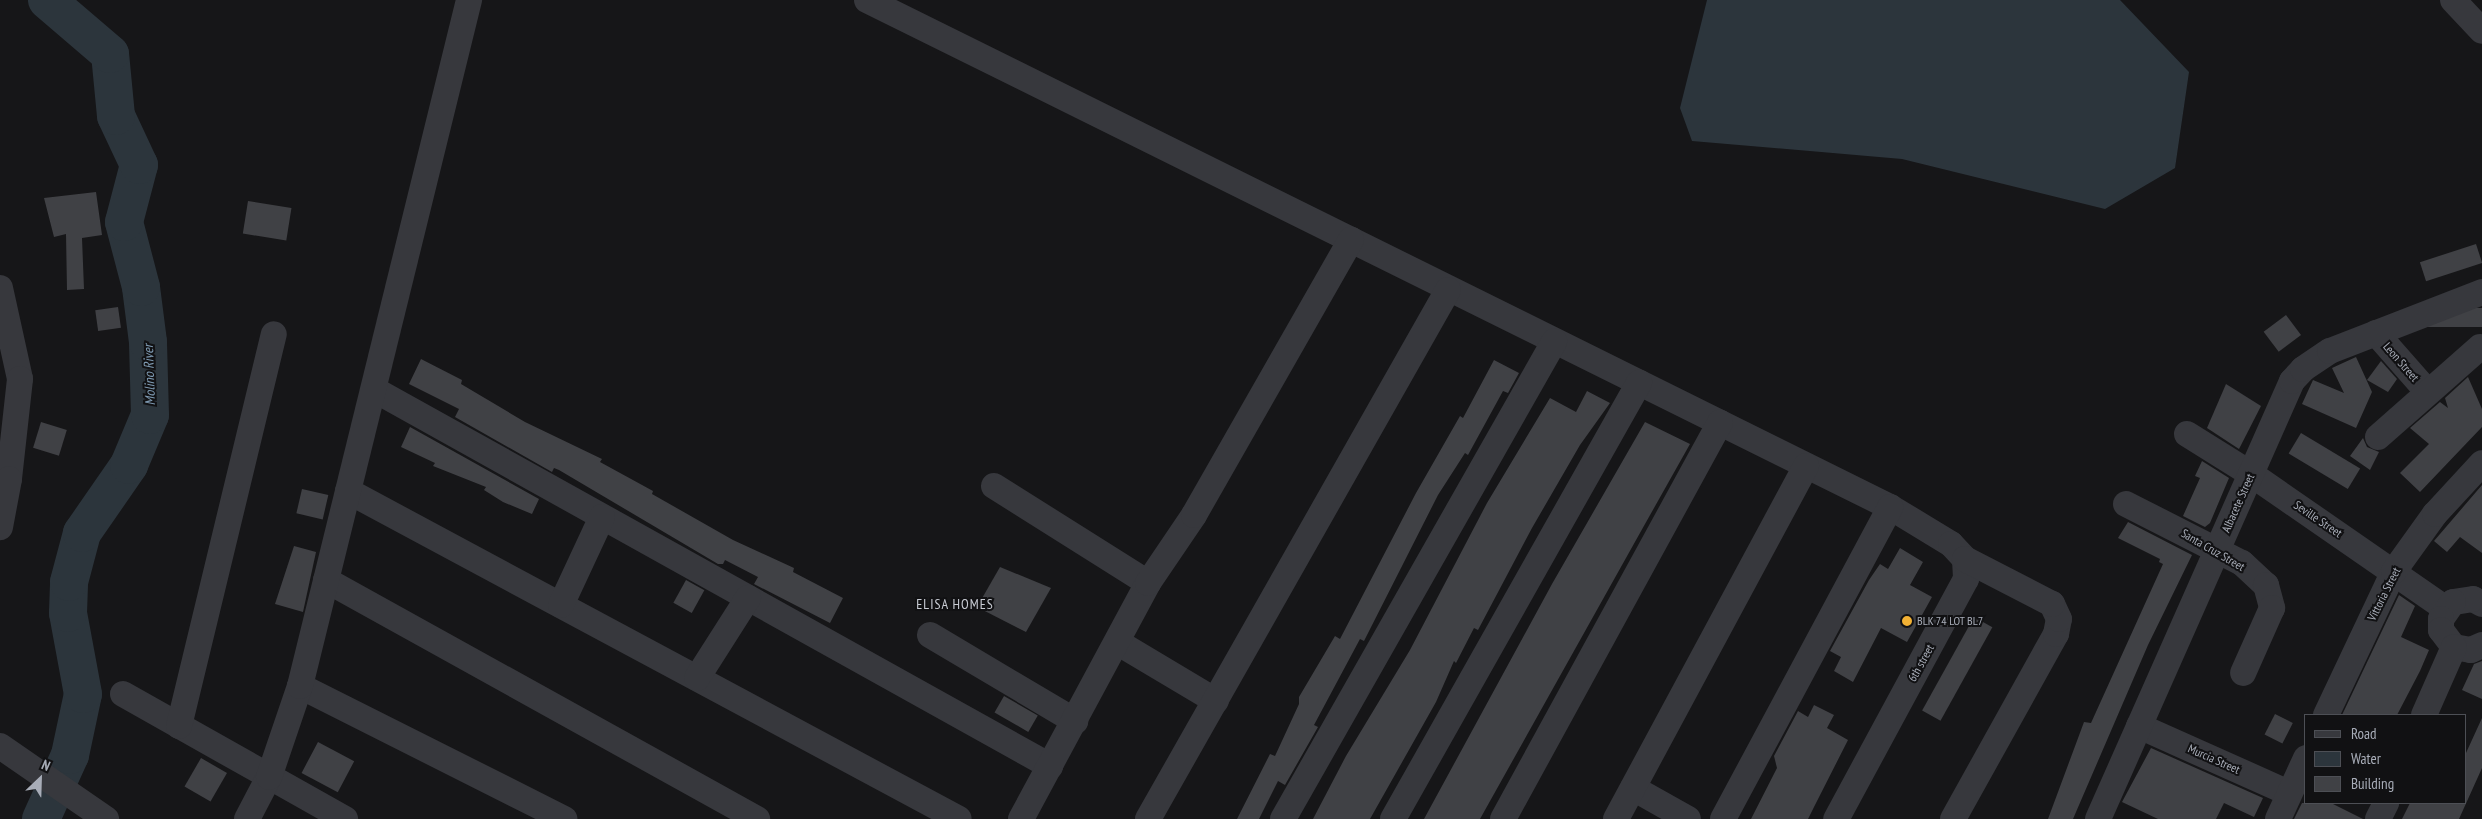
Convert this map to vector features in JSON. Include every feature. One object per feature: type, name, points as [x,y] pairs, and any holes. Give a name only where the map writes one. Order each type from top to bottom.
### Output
[{"type":"street","points":[[247,819],[269,777],[300,686],[375,390],[469,0]]},
{"type":"street","points":[[867,0],[1448,290],[1890,507],[1951,544],[1965,559],[2052,604],[2059,619],[2056,634],[1953,819]]},
{"type":"street","points":[[2453,0],[2482,31]]},
{"type":"street","points":[[1021,819],[1148,583],[1194,515],[1351,240]]},
{"type":"street","points":[[0,288],[20,379],[9,479],[0,527]]},
{"type":"street","points":[[1148,819],[1448,290]]},
{"type":"street","name":"Albacete Street","points":[[2098,819],[2285,396],[2303,369],[2330,351],[2482,292]]},
{"type":"street","name":"Leon Street","points":[[2376,333],[2427,391]]},
{"type":"street","points":[[179,726],[274,334]]},
{"type":"street","points":[[1284,819],[1554,342]]},
{"type":"street","points":[[2378,437],[2427,391],[2480,348]]},
{"type":"street","points":[[1393,819],[1639,384]]},
{"type":"street","points":[[375,390],[1050,766]]},
{"type":"street","points":[[1503,819],[1720,423]]},
{"type":"street","name":"Seville Street","points":[[2187,434],[2251,474],[2394,571],[2446,609]]},
{"type":"street","name":"Vittoria Street","points":[[2326,714],[2394,571],[2435,514],[2482,463]]},
{"type":"street","points":[[1616,819],[1806,466]]},
{"type":"street","points":[[994,486],[1148,583]]},
{"type":"street","points":[[348,491],[959,819]]},
{"type":"street","name":"Santa Cruz Street","points":[[2126,504],[2242,563],[2266,585],[2272,608],[2243,673]]},
{"type":"street","points":[[1723,819],[1890,507]]},
{"type":"street","points":[[561,605],[602,517]]},
{"type":"street","name":"6th street","points":[[1836,819],[1958,598],[1966,580],[1965,559]]},
{"type":"street","points":[[326,580],[757,819]]},
{"type":"street","points":[[697,678],[748,598]]},
{"type":"street","points":[[2482,604],[2463,599],[2446,609],[2441,630],[2454,647],[2471,650],[2482,645]]},
{"type":"street","points":[[930,636],[1075,721]]},
{"type":"street","points":[[1117,642],[1216,701]]},
{"type":"street","points":[[2424,714],[2454,647]]},
{"type":"street","points":[[300,686],[564,819]]},
{"type":"street","points":[[123,694],[345,819]]},
{"type":"street","name":"Murcia Street","points":[[2139,726],[2289,793]]},
{"type":"street","points":[[0,746],[106,819]]},
{"type":"street","points":[[2278,819],[2304,762]]},
{"type":"street","points":[[1633,788],[1688,819]]},
{"type":"street","points":[[2378,819],[2386,804]]},
{"type":"water","points":[[1707,0],[2120,0],[2189,72],[2175,168],[2105,209],[1902,159],[1692,141],[1680,108]]},
{"type":"building","points":[[96,192],[102,235],[82,238],[84,289],[67,290],[66,234],[54,237],[44,198]]},
{"type":"building","points":[[248,201],[291,208],[286,240],[243,234]]},
{"type":"building","points":[[2476,244],[2482,263],[2426,281],[2420,262]]},
{"type":"building","points":[[118,307],[121,328],[98,331],[95,310]]},
{"type":"building","points":[[2420,308],[2482,308],[2482,327],[2420,327]]},
{"type":"building","points":[[2286,315],[2301,335],[2279,352],[2264,332]]},
{"type":"building","points":[[2356,357],[2372,392],[2356,428],[2302,404],[2313,380],[2344,393],[2332,368]]},
{"type":"building","points":[[421,359],[462,380],[461,384],[525,422],[602,459],[600,462],[653,491],[652,494],[733,540],[794,568],[793,572],[843,598],[830,623],[754,584],[758,577],[725,560],[723,564],[718,564],[559,470],[554,468],[552,472],[455,417],[459,409],[409,384]]},
{"type":"building","points":[[1494,360],[1519,373],[1508,393],[1503,391],[1468,455],[1465,453],[1438,495],[1364,641],[1360,639],[1314,725],[1318,727],[1285,785],[1278,781],[1259,819],[1237,819],[1270,754],[1275,756],[1299,704],[1299,697],[1335,636],[1340,639],[1416,493],[1460,416],[1463,418]]},
{"type":"building","points":[[2381,361],[2397,379],[2388,392],[2367,380]]},
{"type":"building","points":[[2468,377],[2482,409],[2482,427],[2420,492],[2400,473],[2429,444],[2410,428],[2440,402],[2448,408],[2445,398]]},
{"type":"building","points":[[2226,384],[2261,406],[2239,449],[2207,428]]},
{"type":"building","points":[[1587,391],[1610,403],[1580,445],[1532,528],[1478,630],[1474,628],[1456,663],[1454,661],[1436,702],[1370,819],[1313,819],[1346,756],[1410,650],[1487,503],[1550,398],[1576,412]]},
{"type":"building","points":[[41,422],[67,430],[59,456],[33,448]]},
{"type":"building","points":[[1645,422],[1690,444],[1480,819],[1424,819],[1552,584]]},
{"type":"building","points":[[410,427],[539,499],[532,514],[503,502],[484,490],[486,487],[433,466],[435,463],[401,447]]},
{"type":"building","points":[[2301,433],[2360,469],[2348,489],[2289,454]]},
{"type":"building","points":[[2363,438],[2367,447],[2379,452],[2370,470],[2350,456]]},
{"type":"building","points":[[2202,461],[2229,478],[2210,523],[2205,527],[2183,516],[2200,478],[2195,476]]},
{"type":"building","points":[[2482,485],[2482,553],[2460,537],[2447,552],[2434,541]]},
{"type":"building","points":[[302,489],[328,495],[323,519],[296,513]]},
{"type":"building","points":[[2128,522],[2192,555],[2148,645],[2073,819],[2048,819],[2084,722],[2091,723],[2163,564],[2159,562],[2160,559],[2118,538]]},
{"type":"building","points":[[294,546],[316,552],[303,612],[275,604]]},
{"type":"building","points":[[1900,548],[1923,562],[1910,585],[1932,597],[1907,642],[1881,628],[1853,682],[1834,671],[1841,657],[1830,651],[1869,580],[1880,564],[1888,569]]},
{"type":"building","points":[[1000,567],[1051,588],[1026,632],[977,607]]},
{"type":"building","points":[[686,580],[704,590],[692,613],[673,603]]},
{"type":"building","points":[[2399,595],[2415,606],[2401,637],[2429,650],[2420,671],[2398,714],[2342,714]]},
{"type":"building","points":[[1974,617],[1992,627],[1940,721],[1922,711]]},
{"type":"building","points":[[2482,661],[2482,699],[2462,690],[2474,664]]},
{"type":"building","points":[[1004,696],[1038,716],[1028,732],[994,712]]},
{"type":"building","points":[[1814,705],[1834,715],[1827,728],[1848,740],[1808,819],[1751,819],[1777,768],[1774,756],[1798,711],[1808,717]]},
{"type":"building","points":[[2275,714],[2293,723],[2282,744],[2265,734]]},
{"type":"building","points":[[2482,718],[2482,768],[2467,801],[2467,751]]},
{"type":"building","points":[[318,742],[354,761],[338,792],[302,773]]},
{"type":"building","points":[[2151,748],[2263,798],[2254,817],[2224,803],[2216,819],[2158,819],[2122,802]]},
{"type":"building","points":[[201,758],[227,773],[210,802],[184,787]]},
{"type":"building","points":[[2302,803],[2304,803],[2333,804],[2363,819],[2294,819]]},
{"type":"building","points":[[2410,804],[2466,804],[2459,819],[2402,819]]},
{"type":"waterway","name":"Molino River","points":[[41,819],[70,755],[83,694],[68,613],[69,582],[82,533],[129,465],[150,415],[148,342],[141,287],[124,222],[139,165],[116,116],[110,54],[47,0]]},
{"type":"place","name":"BLK 74 LOT BL7","points":[[1907,621]]},
{"type":"district","name":"ELISA HOMES","points":[[955,604]]}]
